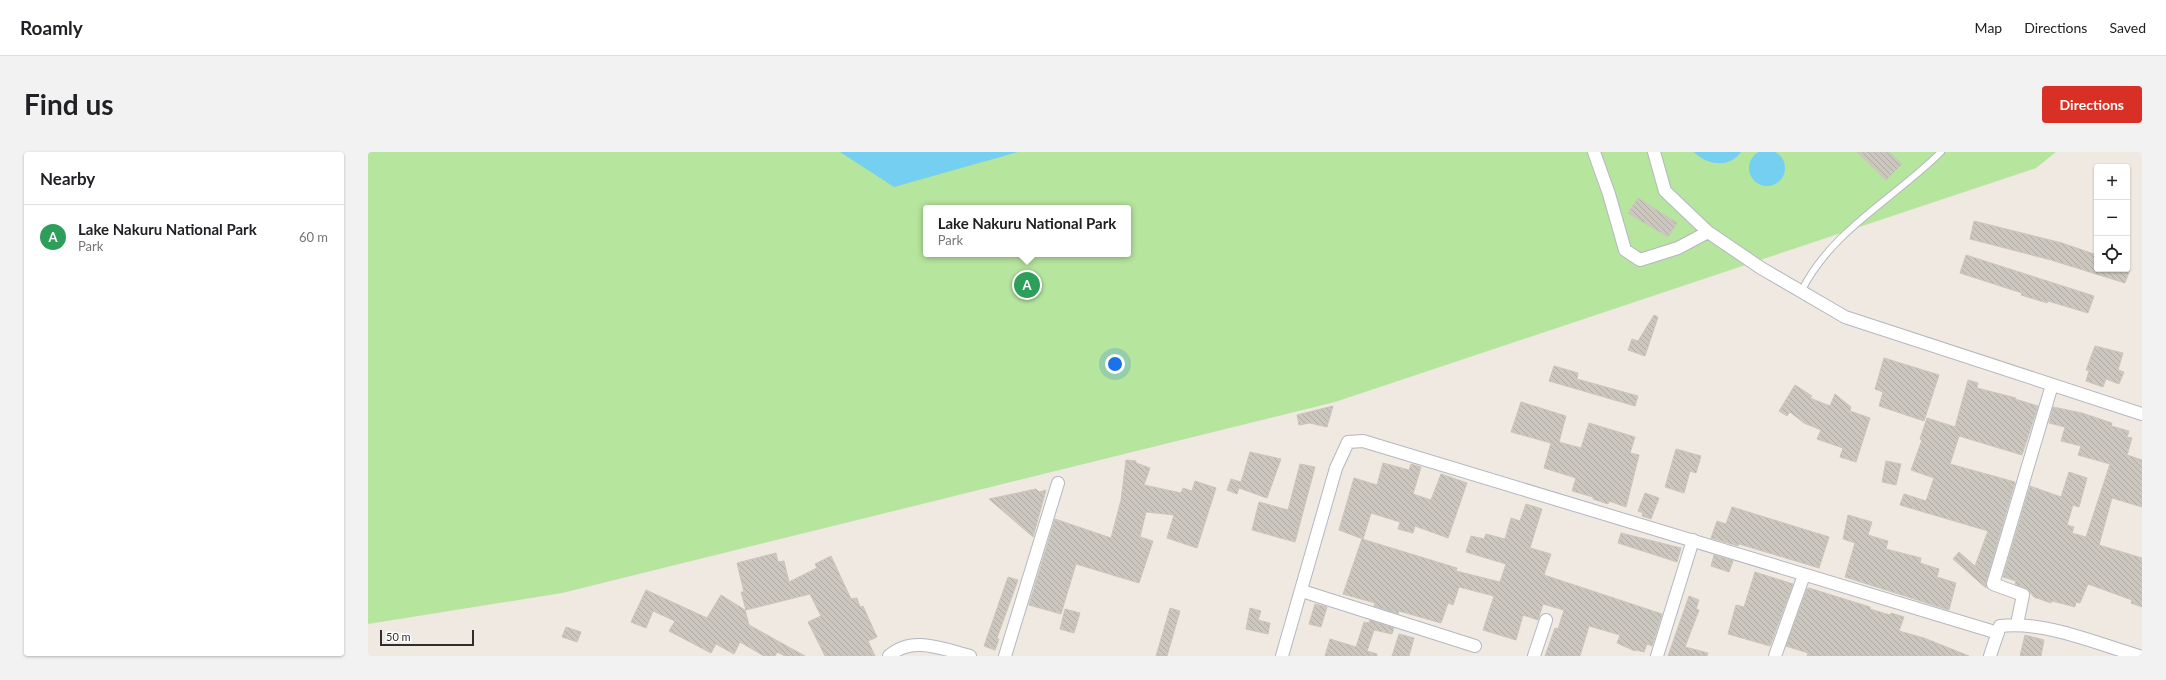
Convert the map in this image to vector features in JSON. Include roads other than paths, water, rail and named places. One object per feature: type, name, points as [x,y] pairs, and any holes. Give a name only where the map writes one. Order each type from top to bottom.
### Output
[{"type":"street","points":[[1594,152],[1609,194],[1625,250],[1640,260],[1678,248],[1708,232]]},
{"type":"street","points":[[1656,153],[1665,191],[1708,232],[1761,268],[1802,290],[1845,317],[2142,414]]},
{"type":"street","points":[[2017,624],[2023,595],[1993,584],[2052,385]]},
{"type":"street","points":[[1282,656],[1302,591],[1336,468],[1348,442],[1363,441],[1693,540],[1998,634]]},
{"type":"street","points":[[1005,656],[1058,483]]},
{"type":"street","points":[[1657,656],[1693,540]]},
{"type":"street","points":[[1775,656],[1804,575]]},
{"type":"street","points":[[1302,591],[1475,646]]},
{"type":"street","points":[[1534,656],[1546,620]]},
{"type":"street","points":[[1990,656],[2000,626],[2017,624],[2058,632],[2139,656]]},
{"type":"street","points":[[889,656],[896,650],[922,644],[970,656]]},
{"type":"lane","points":[[1802,290],[1813,270],[1846,232],[1899,191],[1941,152]]},
{"type":"water","points":[[1767,150],[1777,153],[1782,158],[1785,168],[1782,178],[1777,183],[1767,186],[1757,183],[1752,178],[1749,168],[1752,158],[1757,153]]},
{"type":"water","points":[[840,152],[1018,152],[894,187]]},
{"type":"water","points":[[1694,152],[1741,152],[1730,161],[1718,163],[1705,160]]},
{"type":"place","name":"Lake Nakuru National Park","points":[[1027,285]]}]
